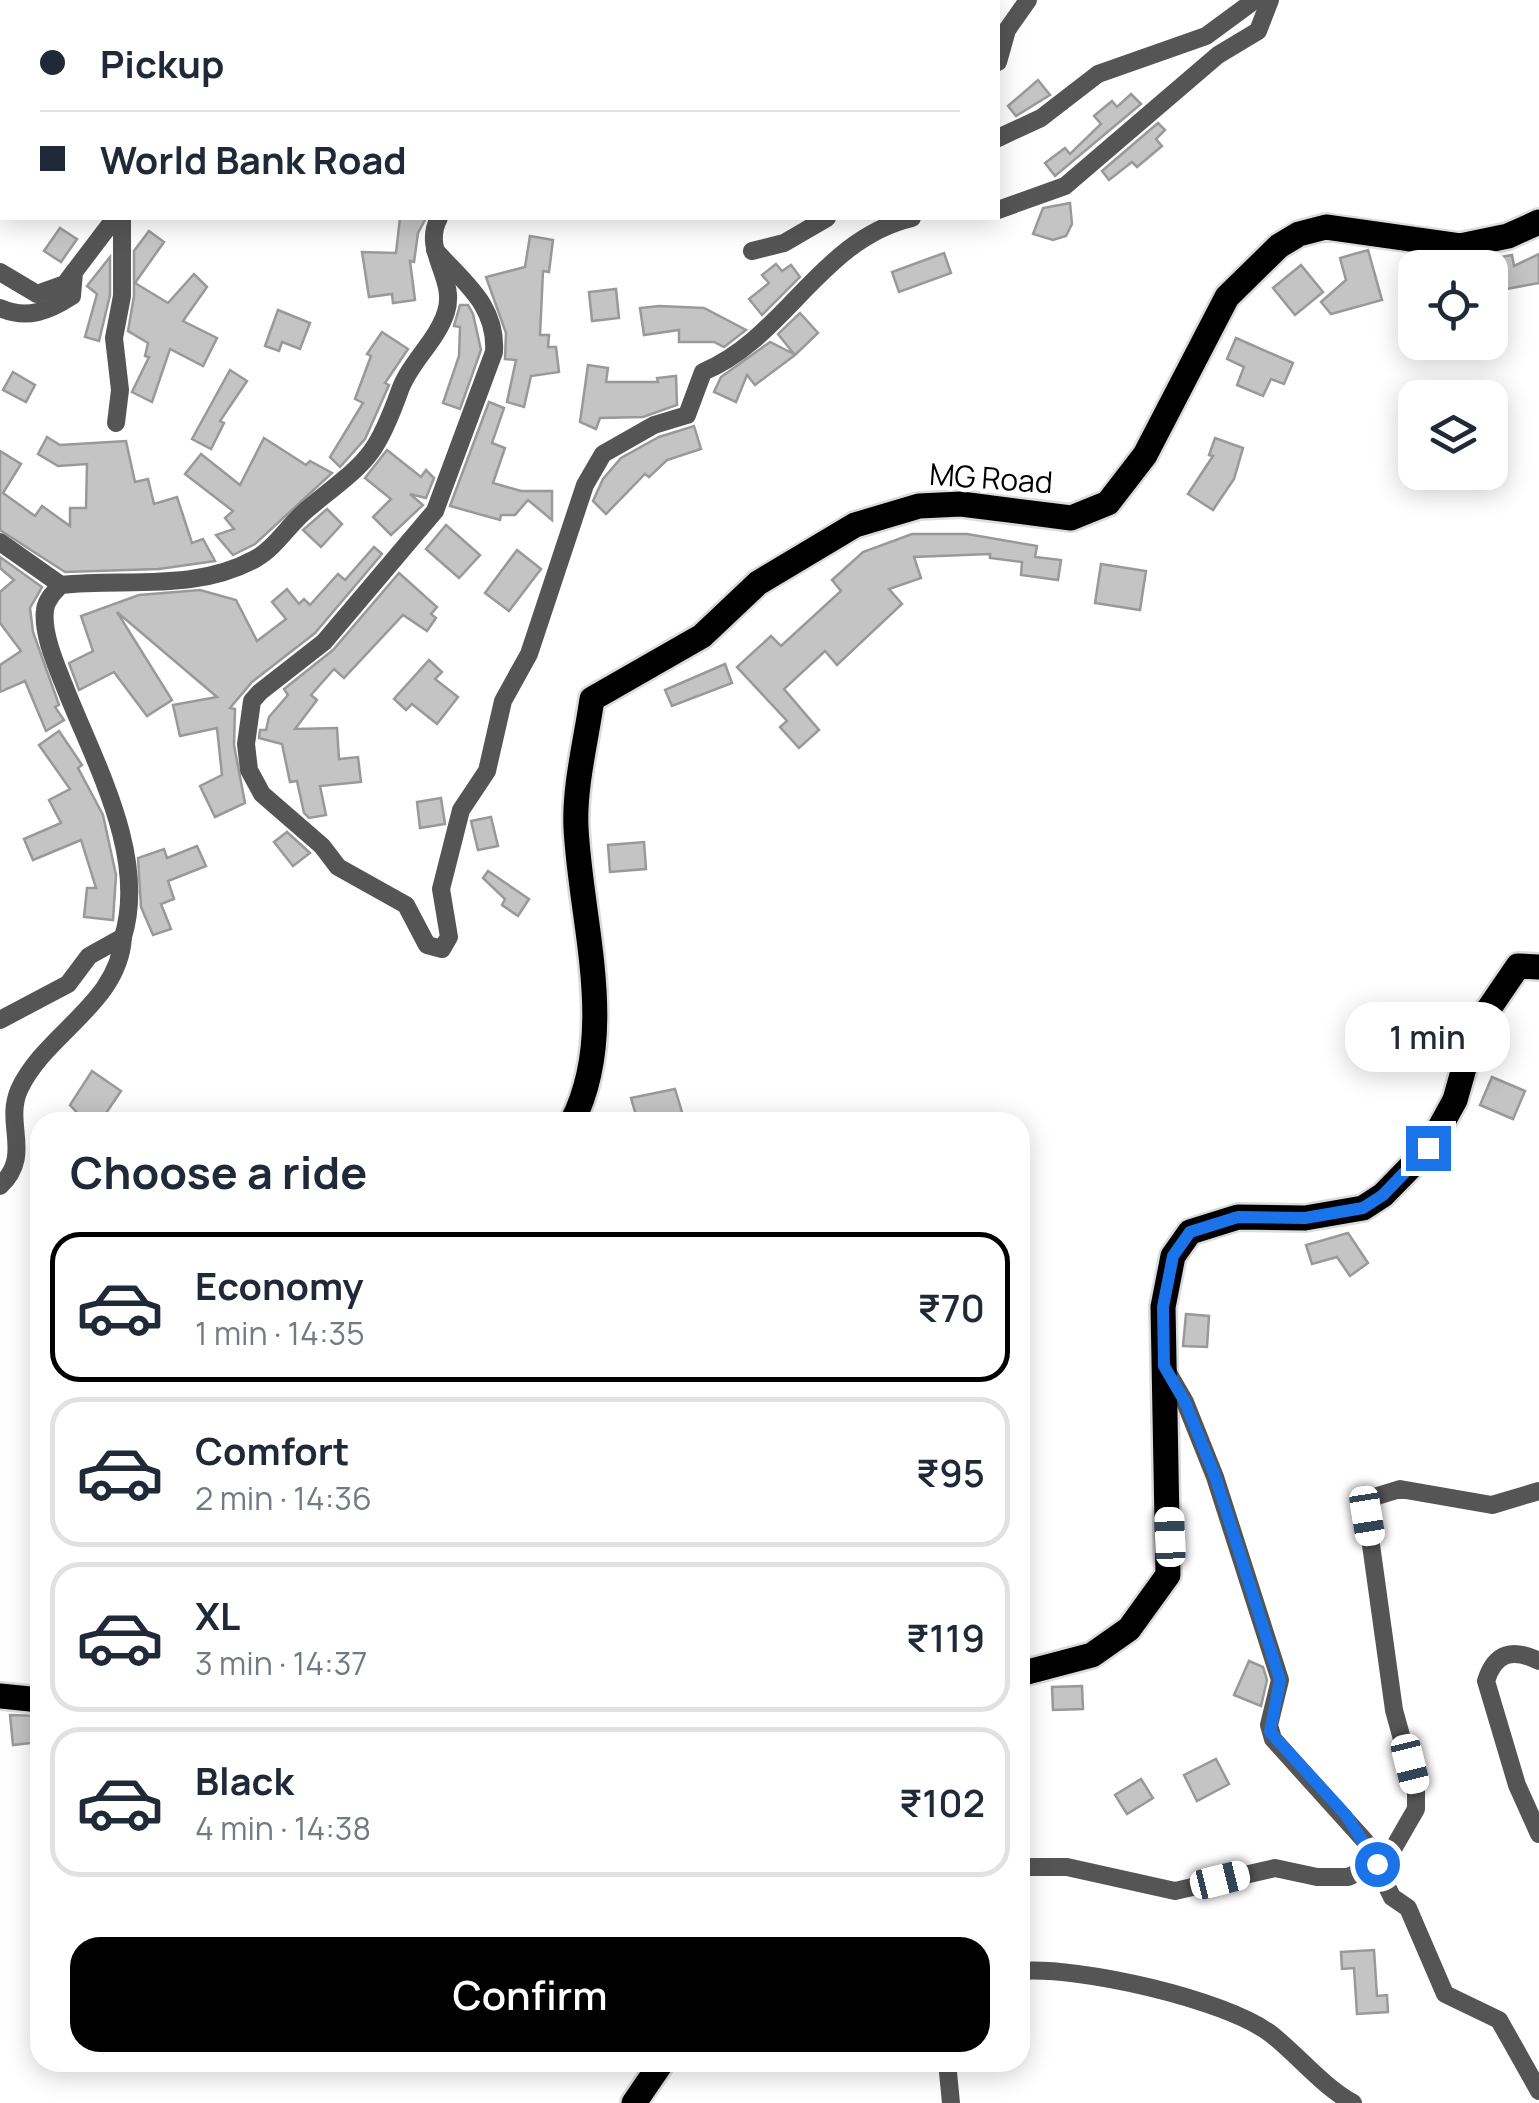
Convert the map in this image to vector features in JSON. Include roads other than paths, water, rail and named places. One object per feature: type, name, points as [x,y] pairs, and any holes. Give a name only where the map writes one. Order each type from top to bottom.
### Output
[{"type":"main road","name":"MG Road","points":[[575,1112],[591,1060],[596,996],[576,823],[592,700],[702,636],[758,583],[855,525],[919,506],[961,504],[1071,518],[1108,503],[1145,455],[1227,297],[1279,246],[1299,234],[1326,227],[1460,246],[1508,236],[1539,222]]},
{"type":"main road","points":[[1030,1671],[1092,1655],[1128,1629],[1168,1575],[1163,1307],[1173,1256],[1190,1232],[1238,1217],[1305,1218],[1363,1208],[1383,1195],[1428,1148],[1455,1100],[1475,1029],[1498,992],[1518,966],[1539,967]]},
{"type":"main road","points":[[0,1696],[30,1699]]},
{"type":"main road","points":[[634,2103],[655,2072]]},
{"type":"street","points":[[1000,54],[1006,30],[1028,0]]},
{"type":"street","points":[[1000,137],[1053,110],[1098,74],[1206,36],[1255,0]]},
{"type":"street","points":[[1000,209],[1065,186],[1218,56],[1258,31],[1270,0]]},
{"type":"street","points":[[0,272],[36,294],[66,284],[117,220]]},
{"type":"street","points":[[116,423],[120,390],[114,338],[122,296],[119,220]]},
{"type":"street","points":[[0,542],[61,585],[160,584],[257,558],[280,539],[298,516],[369,456],[388,429],[400,389],[448,308],[447,282],[432,238],[439,220]]},
{"type":"street","points":[[752,251],[784,242],[823,220]]},
{"type":"street","points":[[434,250],[485,304],[495,336],[494,352],[446,489],[412,540],[324,642],[252,702],[246,744],[250,770],[262,794],[322,846],[338,866],[406,905],[427,945],[442,950],[449,936],[442,920],[440,890],[461,810],[488,771],[502,701],[530,654],[585,485],[603,454],[654,425],[687,415],[703,372],[733,360],[865,233],[906,220]]},
{"type":"street","points":[[0,308],[15,315],[54,308],[72,296],[74,272]]},
{"type":"street","points":[[0,1186],[16,1168],[19,1090],[112,980],[129,908],[120,835],[57,668],[47,628],[45,610],[61,585]]},
{"type":"street","points":[[0,1020],[68,984],[90,956],[123,938]]},
{"type":"street","points":[[1164,1366],[1185,1402],[1215,1476],[1280,1680],[1269,1726],[1273,1739],[1346,1815],[1377,1864],[1392,1897],[1408,1908],[1446,1994],[1499,2020],[1539,2091]]},
{"type":"street","points":[[1030,1868],[1067,1867],[1174,1891],[1275,1868],[1331,1878],[1362,1872],[1377,1864],[1410,1822],[1416,1790],[1394,1710],[1367,1516],[1374,1497],[1400,1489],[1492,1506],[1539,1491]]},
{"type":"street","points":[[1539,1661],[1520,1652],[1506,1653],[1491,1666],[1486,1681],[1517,1785],[1539,1834]]},
{"type":"street","points":[[1030,1973],[1105,1978],[1232,2013],[1268,2032],[1353,2103]]},
{"type":"street","points":[[948,2072],[951,2103]]}]
